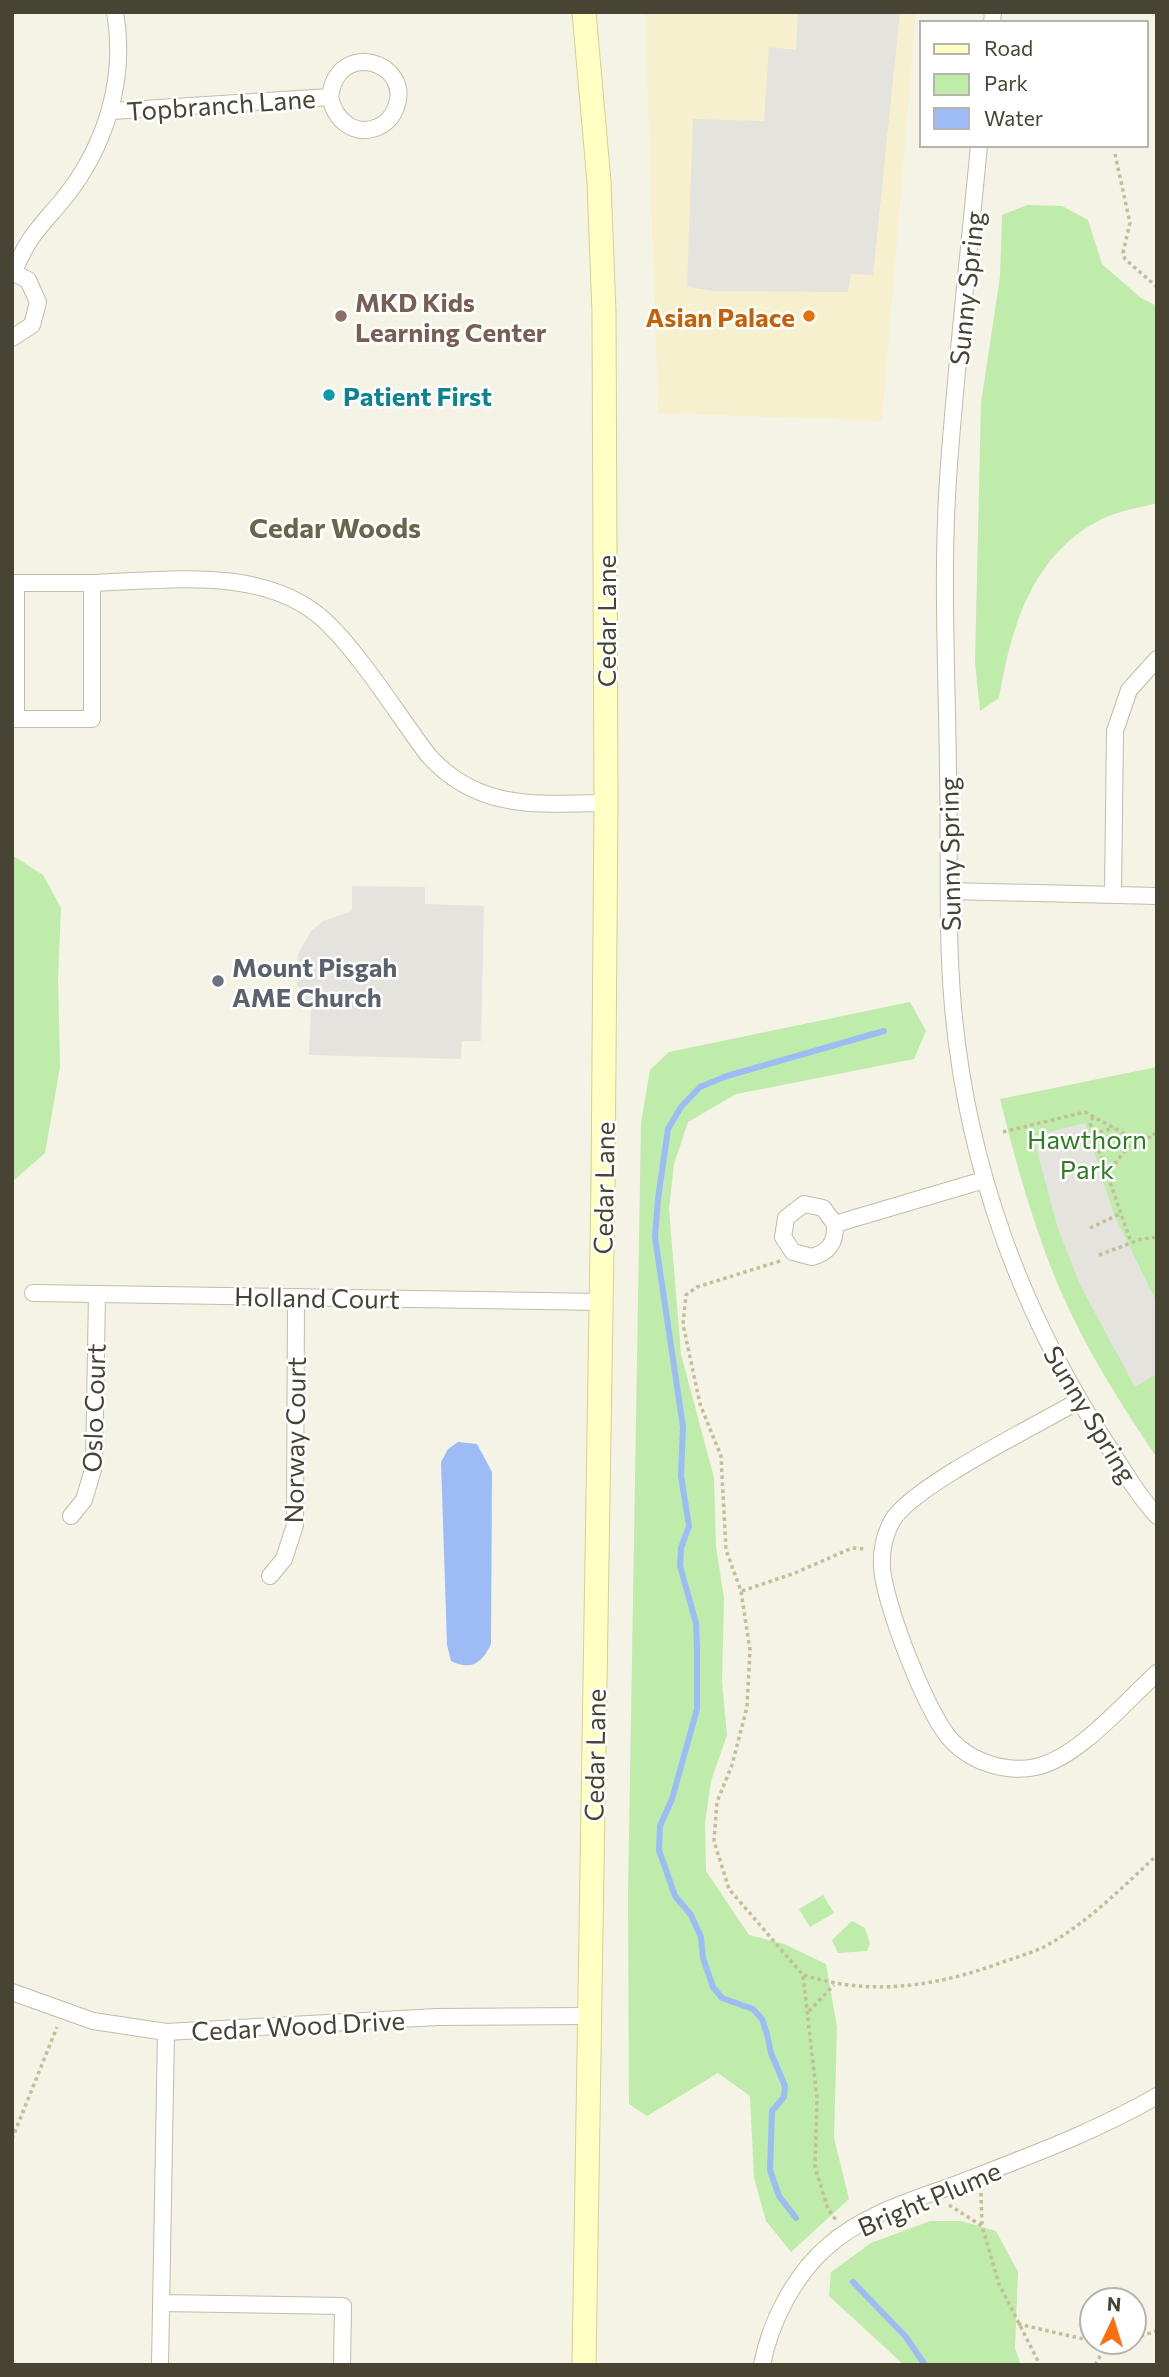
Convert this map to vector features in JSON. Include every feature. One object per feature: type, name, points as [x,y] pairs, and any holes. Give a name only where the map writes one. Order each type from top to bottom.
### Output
[{"type":"main road","name":"Cedar Lane","points":[[584,12],[599,182],[604,313],[606,803],[584,2365]]},
{"type":"street","points":[[12,338],[32,325],[38,303],[28,280],[13,272],[22,251],[38,225],[61,203],[81,175],[111,111],[118,60],[115,12]]},
{"type":"street","name":"Topbranch Lane","points":[[356,62],[379,64],[388,71],[398,92],[398,102],[387,121],[367,130],[346,124],[338,117],[330,97],[337,75],[356,62]]},
{"type":"street","name":"Topbranch Lane","points":[[111,111],[330,97]]},
{"type":"street","name":"Sunny Spring","points":[[979,147],[948,467],[949,891],[952,1004],[958,1052],[984,1180],[996,1222],[1032,1313],[1079,1401],[1157,1516]]},
{"type":"street","points":[[92,583],[92,719],[16,719],[16,583],[204,580],[254,586],[285,596],[323,619],[341,638],[428,755],[453,778],[492,798],[520,803],[606,803]]},
{"type":"street","points":[[1113,893],[1115,731],[1129,690],[1157,659]]},
{"type":"street","points":[[949,891],[1157,896]]},
{"type":"street","points":[[835,1224],[984,1180]]},
{"type":"street","points":[[804,1205],[814,1205],[830,1214],[835,1224],[835,1235],[828,1250],[812,1257],[793,1252],[783,1237],[783,1227],[790,1212],[804,1205]]},
{"type":"street","name":"Holland Court","points":[[33,1293],[601,1302]]},
{"type":"street","name":"Oslo Court","points":[[71,1516],[84,1500],[94,1466],[97,1294]]},
{"type":"street","name":"Norway Court","points":[[270,1576],[284,1559],[295,1525],[296,1297]]},
{"type":"street","points":[[1079,1401],[928,1488],[893,1520],[882,1550],[886,1595],[936,1720],[952,1742],[982,1760],[1017,1768],[1037,1767],[1056,1760],[1074,1749],[1157,1674]]},
{"type":"street","name":"Cedar Wood Drive","points":[[12,1992],[93,2021],[166,2032],[437,2017],[589,2016]]},
{"type":"street","points":[[160,2365],[166,2032]]},
{"type":"street","name":"Bright Plume","points":[[762,2365],[773,2329],[799,2278],[826,2247],[844,2234],[873,2217],[1092,2132],[1157,2096]]},
{"type":"street","points":[[161,2303],[343,2306],[342,2365]]},
{"type":"path","points":[[1115,154],[1130,223],[1123,253],[1125,259],[1157,287]]},
{"type":"path","points":[[1003,1132],[1080,1113],[1093,1116],[1134,1139],[1153,1137],[1157,1129]]},
{"type":"path","points":[[1093,1116],[1090,1123],[1093,1133],[1119,1214],[1131,1242]]},
{"type":"path","points":[[1093,1133],[1114,1128]]},
{"type":"path","points":[[1106,1175],[1134,1139]]},
{"type":"path","points":[[1090,1228],[1119,1214]]},
{"type":"path","points":[[1099,1255],[1131,1242],[1157,1237]]},
{"type":"path","points":[[793,1252],[777,1263],[697,1287],[686,1295],[682,1307],[700,1405],[721,1456],[726,1550],[741,1591],[750,1650],[747,1707],[732,1765],[717,1802],[713,1841],[729,1889],[803,1975],[834,1985],[860,1988],[937,1983],[1043,1947],[1086,1918],[1157,1856]]},
{"type":"path","points":[[741,1591],[795,1573],[852,1548],[882,1550]]},
{"type":"path","points":[[803,1975],[817,2098],[815,2167],[828,2209],[844,2234]]},
{"type":"path","points":[[808,2012],[834,1985]]},
{"type":"path","points":[[12,2139],[64,2012]]},
{"type":"path","points":[[983,2174],[982,2226],[999,2284],[1040,2365]]},
{"type":"path","points":[[934,2192],[982,2226]]},
{"type":"path","points":[[1018,2324],[1078,2338]]},
{"type":"shaded area","points":[[645,12],[916,12],[882,421],[658,413]]},
{"type":"shaded area","points":[[798,12],[900,12],[873,275],[851,274],[848,292],[716,291],[687,287],[693,119],[764,121],[769,47],[796,50]]},
{"type":"shaded area","points":[[352,886],[425,887],[425,904],[484,906],[481,1041],[462,1041],[461,1059],[309,1055],[311,1009],[297,985],[298,954],[311,931],[323,921],[352,911]]},
{"type":"shaded area","points":[[1085,1123],[1113,1212],[1157,1303],[1157,1374],[1135,1387],[1081,1287],[1058,1229],[1033,1136]]},
{"type":"green space","points":[[1027,205],[1062,206],[1088,220],[1102,264],[1141,298],[1157,306],[1157,503],[1100,520],[1077,535],[1057,553],[1041,573],[1018,620],[999,698],[980,711],[975,662],[981,403],[1000,277],[1002,215]]},
{"type":"green space","points":[[12,855],[43,875],[61,908],[58,977],[60,1067],[45,1153],[12,1182]]},
{"type":"green space","points":[[910,1002],[926,1031],[914,1059],[736,1094],[688,1122],[674,1164],[669,1209],[681,1354],[714,1478],[716,1547],[724,1598],[722,1682],[727,1735],[711,1781],[705,1823],[706,1871],[749,1935],[784,1944],[826,1964],[837,2027],[834,2138],[849,2199],[791,2252],[766,2221],[754,2178],[750,2096],[718,2073],[647,2116],[629,2104],[628,1896],[641,1123],[650,1070],[669,1052]]},
{"type":"green space","name":"Hawthorn Park","points":[[1157,1067],[1157,1458],[1104,1375],[1059,1287],[1026,1194],[1000,1099]]},
{"type":"green space","points":[[823,1895],[834,1913],[810,1927],[799,1909]]},
{"type":"green space","points":[[852,1921],[865,1928],[870,1944],[867,1951],[838,1953],[832,1940]]},
{"type":"green space","points":[[930,2221],[961,2221],[996,2231],[1018,2272],[1015,2348],[1021,2365],[904,2365],[829,2296],[831,2272],[871,2243]]},
{"type":"water","points":[[458,1442],[477,1444],[492,1472],[491,1644],[480,1660],[470,1665],[451,1661],[447,1645],[441,1462],[448,1449]]},
{"type":"waterway","points":[[796,2218],[779,2196],[770,2170],[772,2111],[784,2097],[785,2086],[771,2053],[762,2019],[753,2009],[722,1998],[713,1987],[703,1958],[701,1937],[691,1915],[675,1896],[659,1850],[660,1826],[672,1799],[697,1709],[697,1649],[696,1623],[680,1566],[681,1548],[689,1526],[681,1476],[683,1427],[655,1237],[668,1129],[681,1107],[700,1087],[727,1076],[884,1031]]},
{"type":"waterway","points":[[853,2282],[906,2337],[925,2365]]},
{"type":"place","name":"MKD Kids Learning Center","points":[[341,316]]},
{"type":"place","name":"Asian Palace","points":[[809,316]]},
{"type":"place","name":"Patient First","points":[[329,395]]},
{"type":"place","name":"Mount Pisgah AME Church","points":[[218,981]]},
{"type":"district","name":"Cedar Woods","points":[[335,527]]}]
